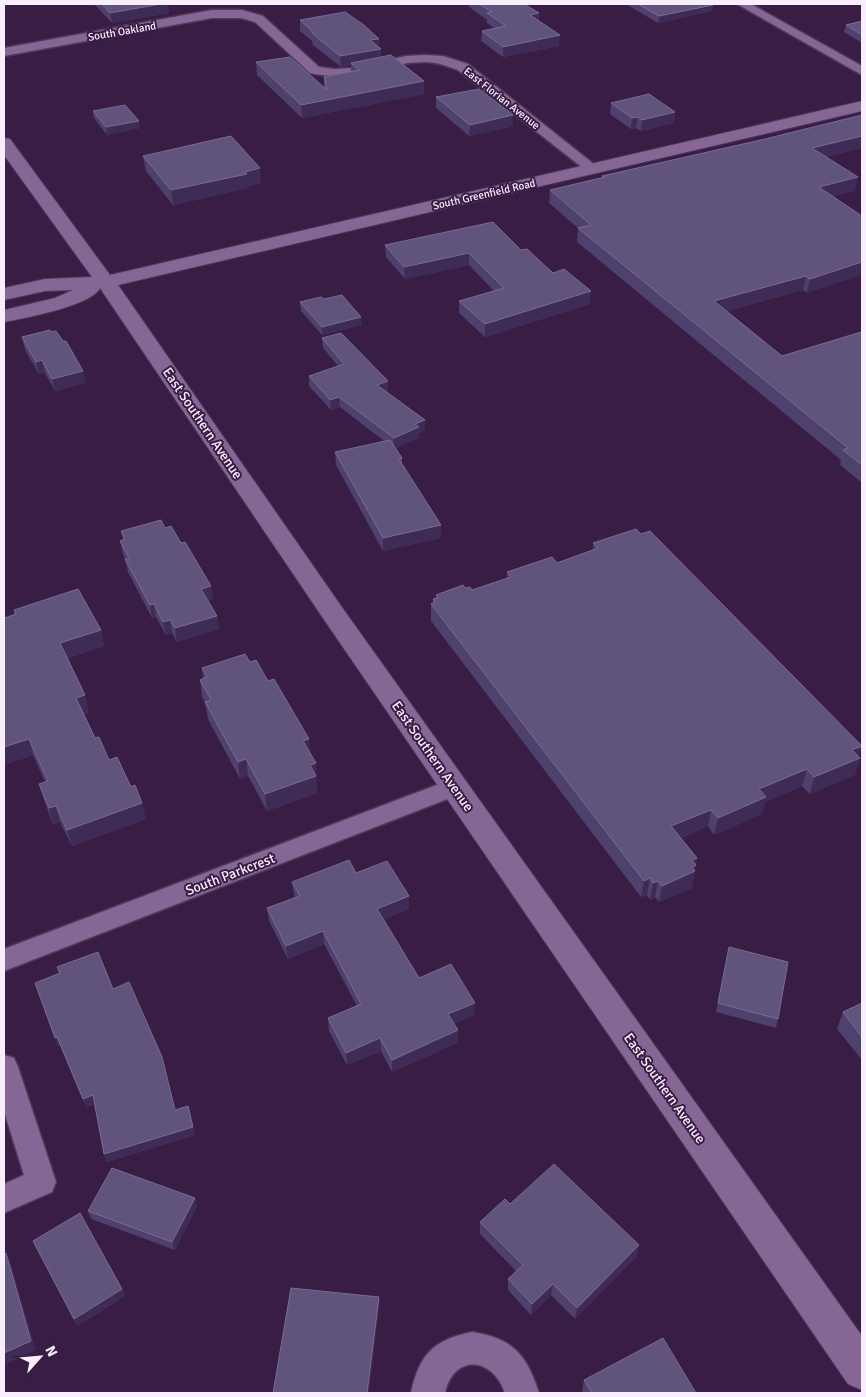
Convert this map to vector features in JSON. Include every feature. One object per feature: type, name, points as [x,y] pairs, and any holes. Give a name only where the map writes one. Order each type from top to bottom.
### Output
[{"type":"main road","name":"South Greenfield Road","points":[[4,294],[45,285],[106,282],[862,106]]},
{"type":"main road","name":"East Southern Avenue","points":[[4,142],[106,282],[455,788],[862,1370]]},
{"type":"main road","name":"South Greenfield Road","points":[[4,316],[61,303],[106,282]]},
{"type":"street","points":[[743,4],[862,71]]},
{"type":"street","name":"South Oakland","points":[[4,52],[212,14],[242,14]]},
{"type":"street","name":"East Florian Avenue","points":[[242,14],[259,19],[315,70],[325,73],[342,73],[415,58],[451,61],[463,67],[593,169]]},
{"type":"street","name":"South Parkcrest","points":[[4,960],[455,788]]},
{"type":"street","points":[[4,1067],[41,1182],[4,1198]]},
{"type":"street","points":[[428,1393],[432,1376],[440,1363],[452,1354],[467,1348],[483,1349],[499,1355],[511,1366],[520,1381],[522,1393]]},
{"type":"building","points":[[102,4],[161,4],[110,13]]},
{"type":"building","points":[[479,4],[524,4],[539,13],[530,15],[560,35],[503,47],[482,31],[506,26],[487,13],[492,12]]},
{"type":"building","points":[[638,4],[712,4],[713,5],[659,16]]},
{"type":"building","points":[[345,12],[364,25],[379,39],[370,40],[381,49],[340,56],[313,34],[300,20]]},
{"type":"building","points":[[862,21],[862,35],[846,25]]},
{"type":"building","points":[[391,55],[424,81],[301,105],[256,62],[290,57],[327,90],[324,77],[359,70],[351,63]]},
{"type":"building","points":[[479,89],[513,115],[470,125],[436,97]]},
{"type":"building","points":[[649,94],[675,112],[642,120],[638,117],[632,118],[611,103]]},
{"type":"building","points":[[125,105],[139,121],[106,127],[93,111]]},
{"type":"building","points":[[862,115],[862,136],[812,148],[858,177],[819,187],[862,216],[862,262],[810,279],[806,276],[714,301],[782,356],[862,333],[862,465],[843,450],[848,448],[578,228],[591,225],[550,190]]},
{"type":"building","points":[[231,136],[260,168],[245,172],[247,174],[171,190],[143,156]]},
{"type":"building","points":[[493,222],[521,250],[527,249],[553,273],[564,269],[591,291],[485,324],[459,301],[504,288],[469,253],[404,267],[385,245]]},
{"type":"building","points":[[342,295],[361,317],[322,327],[300,302],[321,297],[324,299]]},
{"type":"building","points":[[50,330],[51,332],[56,331],[63,341],[66,341],[83,371],[52,379],[42,360],[36,362],[22,337]]},
{"type":"building","points":[[341,333],[388,381],[377,385],[425,420],[415,424],[419,427],[394,438],[339,397],[330,400],[309,376],[344,364],[322,338]]},
{"type":"building","points":[[390,440],[402,458],[399,459],[441,525],[383,538],[335,452]]},
{"type":"building","points":[[161,520],[165,528],[171,526],[181,543],[185,542],[211,586],[201,589],[217,616],[175,628],[170,620],[163,622],[154,604],[150,605],[125,559],[129,558],[120,541],[125,539],[121,531]]},
{"type":"building","points":[[636,529],[641,534],[650,531],[862,746],[852,750],[860,758],[814,777],[807,769],[759,789],[766,797],[718,818],[711,810],[671,826],[697,858],[692,860],[696,865],[692,867],[695,871],[662,886],[658,881],[653,883],[650,878],[644,881],[431,604],[435,602],[433,599],[438,598],[436,595],[463,585],[465,588],[470,587],[472,590],[511,577],[507,572],[552,557],[557,563],[598,548],[593,543]]},
{"type":"building","points":[[78,589],[101,630],[60,643],[85,695],[76,698],[95,738],[99,737],[109,760],[117,757],[131,787],[135,785],[142,803],[67,830],[56,806],[49,808],[39,784],[48,781],[29,739],[4,747],[4,618],[16,614],[14,610]]},
{"type":"building","points":[[245,654],[250,662],[256,660],[268,681],[274,679],[309,739],[303,741],[316,763],[310,765],[316,776],[265,794],[246,759],[238,762],[205,702],[211,700],[200,680],[207,677],[202,668]]},
{"type":"building","points":[[349,860],[356,873],[387,861],[409,896],[377,909],[419,978],[451,964],[475,1003],[448,1014],[458,1030],[392,1060],[380,1038],[346,1053],[328,1018],[361,1004],[323,931],[286,946],[267,908],[300,896],[292,882]]},
{"type":"building","points":[[729,947],[788,962],[778,1019],[718,1003]]},
{"type":"building","points":[[98,952],[113,989],[129,982],[162,1057],[175,1110],[188,1106],[193,1127],[104,1154],[93,1095],[83,1099],[57,1037],[55,1038],[35,983],[60,973],[57,967]]},
{"type":"building","points":[[862,1003],[862,1037],[843,1012]]},
{"type":"building","points":[[554,1164],[639,1245],[577,1308],[553,1284],[532,1304],[508,1279],[523,1265],[480,1222],[505,1199],[510,1204]]},
{"type":"building","points":[[112,1168],[195,1198],[172,1242],[88,1211]]},
{"type":"building","points":[[80,1213],[122,1289],[74,1319],[33,1241]]},
{"type":"building","points":[[6,1253],[31,1341],[4,1353],[4,1254]]},
{"type":"building","points":[[291,1288],[379,1297],[367,1393],[273,1393]]},
{"type":"building","points":[[663,1338],[696,1393],[592,1393],[584,1380]]}]
